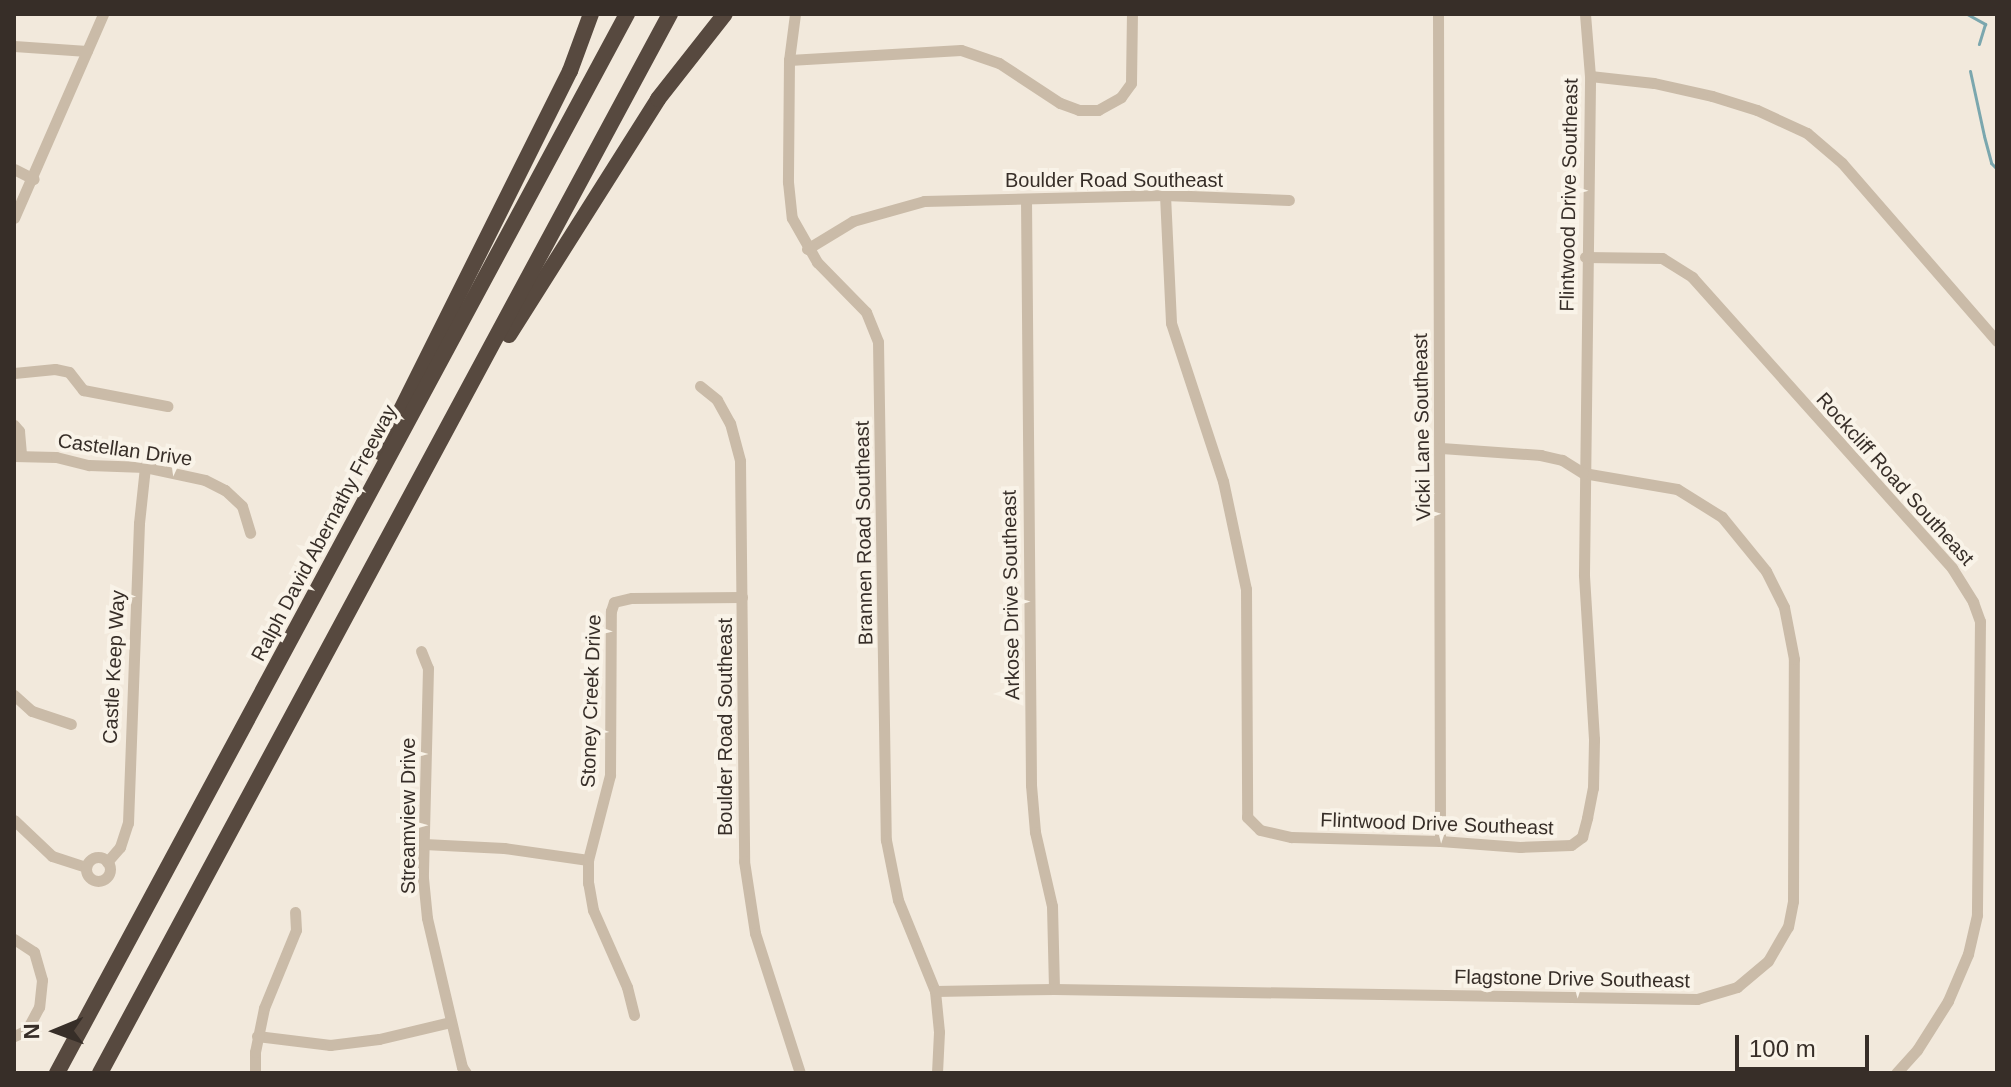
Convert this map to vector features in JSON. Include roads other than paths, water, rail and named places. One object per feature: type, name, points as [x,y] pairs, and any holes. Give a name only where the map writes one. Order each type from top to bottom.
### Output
[{"type":"highway","points":[[336,552],[400,406],[570,71],[591,14]]},
{"type":"highway","name":"Ralph David Abernathy Freeway","points":[[57,1073],[627,14]]},
{"type":"highway","points":[[100,1073],[670,14]]},
{"type":"highway","points":[[421,479],[658,99],[725,14]]},
{"type":"street","points":[[14,218],[34,179],[103,14]]},
{"type":"street","name":"Brannen Road Southeast","points":[[795,14],[789,60],[789,197],[796,231],[807,249],[866,312],[878,342],[886,840],[898,900],[935,991],[939,1032],[937,1073]]},
{"type":"street","points":[[789,60],[961,50],[999,63],[1060,103],[1079,110],[1098,110],[1121,97],[1131,83],[1132,14]]},
{"type":"street","name":"Vicki Lane Southeast","points":[[1438,14],[1436,207],[1441,448],[1440,841]]},
{"type":"street","name":"Flintwood Drive Southeast","points":[[1165,195],[1171,323],[1227,496],[1246,589],[1247,817],[1260,830],[1291,837],[1440,841],[1520,847],[1571,845],[1582,837],[1593,788],[1594,739],[1584,574],[1585,257],[1590,76],[1585,14]]},
{"type":"street","points":[[14,46],[87,51]]},
{"type":"street","points":[[1590,76],[1654,83],[1712,96],[1757,110],[1807,133],[1842,163],[1997,341]]},
{"type":"street","points":[[14,169],[34,179]]},
{"type":"street","name":"Boulder Road Southeast","points":[[807,249],[853,221],[907,204],[1165,195],[1289,200]]},
{"type":"street","name":"Arkose Drive Southeast","points":[[1026,199],[1031,785],[1035,832],[1052,906],[1054,989]]},
{"type":"street","name":"Rockcliff Road Southeast","points":[[1585,257],[1662,258],[1692,277],[1952,568],[1973,602],[1980,634],[1977,915],[1968,954],[1948,1001],[1917,1050],[1896,1073]]},
{"type":"street","points":[[14,373],[55,369],[69,372],[83,390],[167,406]]},
{"type":"street","name":"Boulder Road Southeast","points":[[700,386],[717,400],[737,443],[747,889],[755,933],[800,1073]]},
{"type":"street","points":[[14,425],[19,431],[18,456]]},
{"type":"street","name":"Flagstone Drive Southeast","points":[[935,991],[1054,989],[1697,999],[1724,992],[1758,971],[1782,939],[1793,901],[1794,659],[1784,607],[1766,571],[1736,532],[1701,501],[1664,485],[1583,473],[1562,460],[1541,455],[1441,448]]},
{"type":"street","name":"Castellan Drive","points":[[18,456],[56,457],[89,465],[145,467],[205,480],[225,490],[242,506],[250,533]]},
{"type":"street","name":"Castle Keep Way","points":[[107,862],[120,847],[128,823],[139,523],[145,467]]},
{"type":"street","name":"Stoney Creek Drive","points":[[634,1015],[627,987],[593,910],[588,860],[610,775],[611,599],[742,597]]},
{"type":"street","name":"Streamview Drive","points":[[421,651],[428,668],[424,844],[427,918],[466,1073]]},
{"type":"street","points":[[14,695],[32,711],[71,724]]},
{"type":"street","points":[[14,820],[52,856],[86,867],[91,878],[102,879],[109,870],[107,862],[94,857],[86,867]]},
{"type":"street","points":[[424,844],[504,848],[588,860]]},
{"type":"street","points":[[255,1073],[257,1036],[264,1008],[296,930],[295,912]]},
{"type":"street","points":[[14,939],[34,952],[42,980],[39,1007],[27,1030],[14,1036]]},
{"type":"street","points":[[257,1036],[330,1045],[379,1039],[451,1022]]},
{"type":"waterway","points":[[1967,14],[1985,24],[1979,44]]},
{"type":"waterway","points":[[1970,71],[1991,163],[1997,169]]}]
